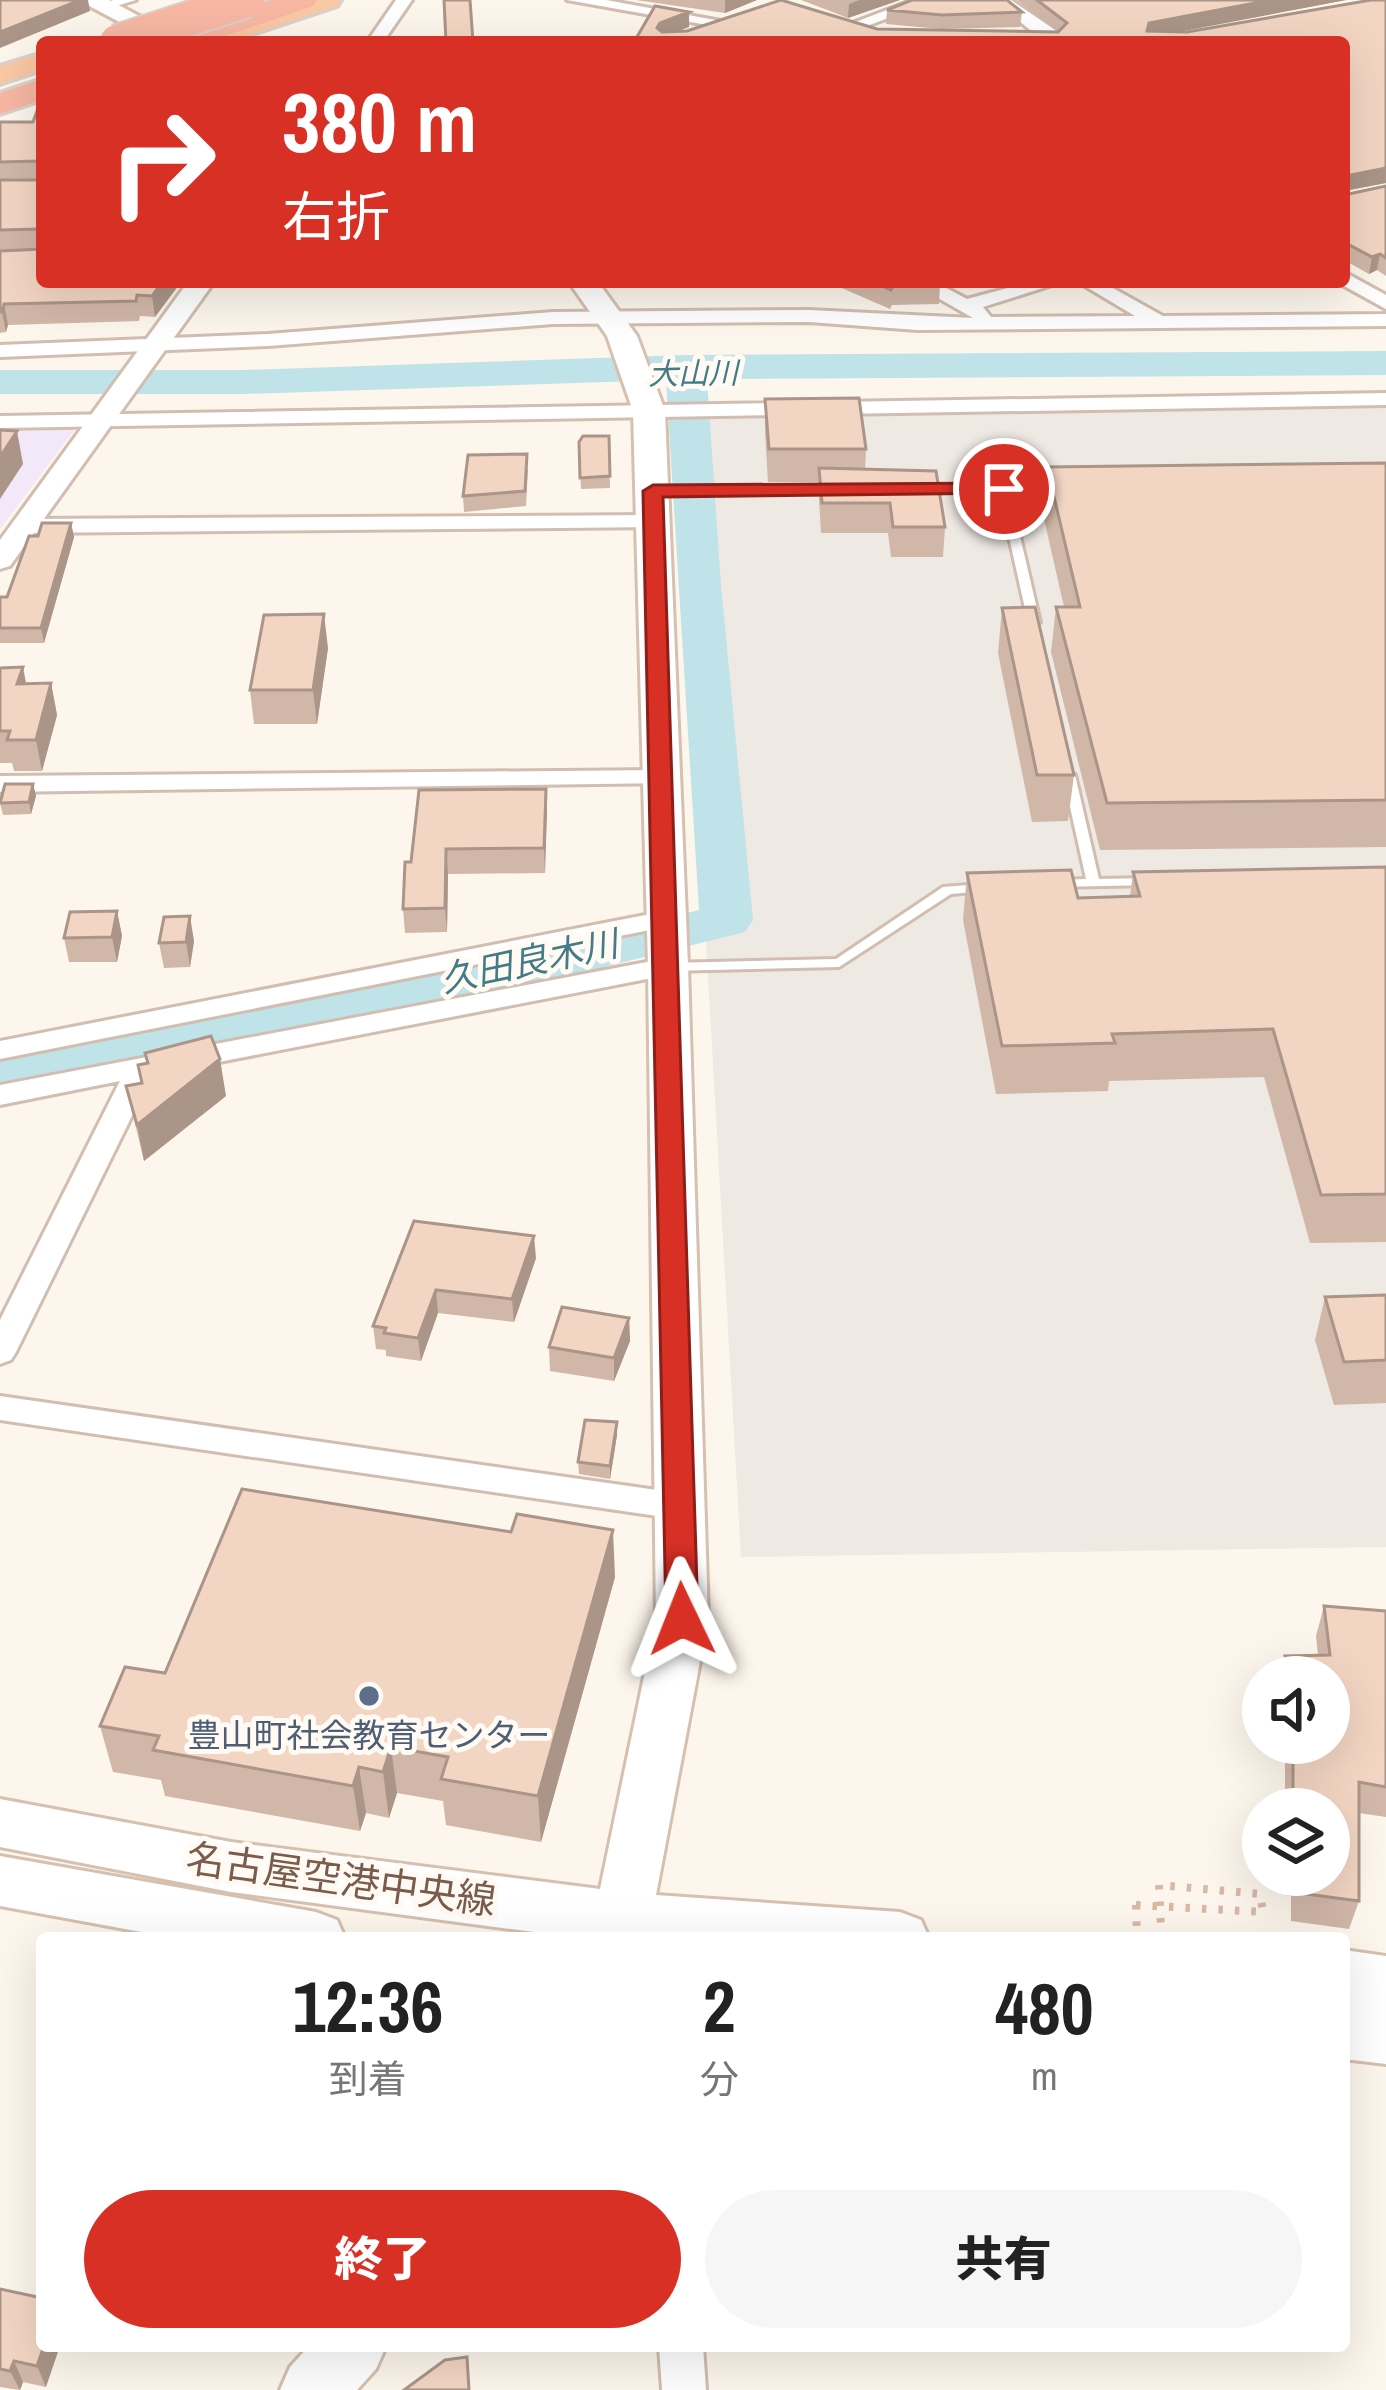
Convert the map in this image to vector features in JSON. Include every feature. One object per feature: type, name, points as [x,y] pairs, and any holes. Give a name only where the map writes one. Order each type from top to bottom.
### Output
[{"type":"highway","points":[[130,34],[229,0]]},
{"type":"highway","points":[[130,34],[247,0]]},
{"type":"highway","points":[[194,36],[302,0]]},
{"type":"highway","points":[[220,36],[328,0]]},
{"type":"highway","points":[[0,108],[36,95]]},
{"type":"main road","points":[[108,3],[130,34]]},
{"type":"main road","points":[[587,288],[618,331],[656,406],[682,1619],[618,1928]]},
{"type":"main road","name":"名古屋空港中央線","points":[[0,1823],[231,1867],[618,1928],[731,1932]]},
{"type":"main road","name":"名古屋空港中央線","points":[[0,1881],[283,1932]]},
{"type":"main road","points":[[1350,1978],[1386,1984]]},
{"type":"main road","points":[[1350,2032],[1386,2036]]},
{"type":"main road","points":[[313,2390],[348,2352]]},
{"type":"street","points":[[379,36],[404,0]]},
{"type":"street","points":[[575,0],[724,23]]},
{"type":"street","points":[[845,29],[928,0]]},
{"type":"street","points":[[1001,0],[1046,35]]},
{"type":"street","points":[[688,36],[744,17]]},
{"type":"street","points":[[824,21],[879,36]]},
{"type":"street","points":[[1023,36],[1046,35]]},
{"type":"street","points":[[1350,282],[1386,303]]},
{"type":"street","points":[[0,560],[197,288]]},
{"type":"street","points":[[933,288],[995,323]]},
{"type":"street","points":[[968,305],[1030,288]]},
{"type":"street","points":[[1099,288],[1156,320]]},
{"type":"street","points":[[0,351],[390,330],[390,337],[400,340],[618,331],[809,316],[995,323],[1386,320]]},
{"type":"street","points":[[0,422],[656,406],[709,410],[1386,399]]},
{"type":"street","points":[[26,526],[659,502]]},
{"type":"street","points":[[0,784],[662,778]]},
{"type":"street","points":[[0,1050],[667,943]]},
{"type":"street","points":[[0,1095],[141,1068],[667,943]]},
{"type":"street","points":[[0,1352],[141,1068]]},
{"type":"street","points":[[0,1408],[678,1506]]},
{"type":"street","points":[[681,2352],[684,2390]]},
{"type":"lane","points":[[912,489],[1004,489],[1035,628]]},
{"type":"lane","points":[[659,502],[705,491],[843,490]]},
{"type":"lane","points":[[1067,767],[1094,883]]},
{"type":"lane","points":[[1052,885],[1161,882]]},
{"type":"lane","points":[[667,943],[839,963],[947,890],[989,888]]},
{"type":"path","points":[[1137,1932],[1136,1905],[1160,1906],[1263,1912],[1260,1894],[1159,1885],[1160,1906],[1161,1929]]},
{"type":"shaded area","points":[[1386,402],[1386,1547],[741,1557],[676,413]]},
{"type":"shaded area","points":[[78,425],[0,529],[0,426]]},
{"type":"building","points":[[0,0],[80,0],[0,32]]},
{"type":"building","points":[[444,0],[470,0],[473,36],[446,36]]},
{"type":"building","points":[[781,0],[877,29],[1058,32],[1067,23],[1037,0],[1271,0],[1149,23],[1147,31],[1187,32],[1386,0],[1386,168],[1350,175],[1350,36],[638,36],[655,6],[689,12],[657,28],[687,31]]},
{"type":"building","points":[[912,0],[1007,0],[1022,12],[942,15],[887,10]]},
{"type":"building","points":[[36,114],[36,161],[0,162],[0,122],[33,122]]},
{"type":"building","points":[[0,180],[36,180],[36,229],[0,230]]},
{"type":"building","points":[[1386,186],[1386,258],[1372,257],[1350,245],[1350,194]]},
{"type":"building","points":[[36,249],[36,288],[158,288],[152,296],[137,295],[136,301],[4,304],[0,312],[0,251]]},
{"type":"building","points":[[859,398],[866,449],[769,449],[765,399]]},
{"type":"building","points":[[0,430],[17,431],[0,457]]},
{"type":"building","points":[[583,436],[609,436],[610,476],[580,478]]},
{"type":"building","points":[[527,454],[525,491],[463,496],[468,455]]},
{"type":"building","points":[[1386,463],[1386,800],[1107,803],[1056,607],[1080,607],[1047,467]]},
{"type":"building","points":[[819,468],[936,471],[945,527],[893,527],[890,503],[822,503]]},
{"type":"building","points":[[42,523],[71,523],[41,628],[0,628],[0,597],[7,597],[29,536],[38,536]]},
{"type":"building","points":[[1035,607],[1074,775],[1037,775],[1002,608]]},
{"type":"building","points":[[324,614],[313,690],[250,690],[264,615]]},
{"type":"building","points":[[23,667],[17,684],[51,683],[36,740],[7,740],[10,731],[0,731],[0,668]]},
{"type":"building","points":[[5,784],[33,784],[29,802],[0,803]]},
{"type":"building","points":[[546,789],[544,848],[446,849],[445,908],[403,909],[405,862],[411,862],[419,790]]},
{"type":"building","points":[[1386,867],[1386,1194],[1321,1195],[1273,1029],[1112,1034],[1115,1043],[1002,1046],[967,873],[1071,870],[1078,898],[1140,896],[1133,872]]},
{"type":"building","points":[[117,911],[112,937],[64,938],[70,912]]},
{"type":"building","points":[[190,916],[186,942],[159,943],[164,917]]},
{"type":"building","points":[[211,1036],[220,1059],[137,1125],[126,1086],[142,1083],[138,1065],[148,1063],[145,1053]]},
{"type":"building","points":[[414,1221],[534,1236],[512,1299],[436,1290],[418,1338],[384,1333],[386,1328],[373,1326]]},
{"type":"building","points":[[1386,1295],[1386,1360],[1344,1362],[1325,1297]]},
{"type":"building","points":[[562,1307],[629,1318],[614,1358],[549,1347]]},
{"type":"building","points":[[585,1420],[617,1422],[610,1466],[578,1462]]},
{"type":"building","points":[[242,1489],[511,1532],[517,1514],[613,1530],[538,1796],[441,1779],[448,1757],[391,1747],[383,1772],[359,1767],[353,1786],[153,1750],[159,1736],[100,1726],[125,1667],[165,1673]]},
{"type":"building","points":[[1324,1606],[1386,1611],[1386,1787],[1359,1782],[1359,1901],[1322,1896],[1350,1896],[1350,1788],[1293,1788],[1293,1764],[1350,1764],[1350,1656],[1285,1656],[1330,1655]]},
{"type":"building","points":[[0,2289],[36,2297],[36,2352],[42,2352],[37,2366],[14,2361],[10,2371],[0,2369]]},
{"type":"building","points":[[467,2357],[469,2390],[404,2390],[445,2360]]},
{"type":"waterway","name":"大山川","points":[[686,367],[1386,363]]},
{"type":"waterway","name":"大山川","points":[[0,382],[243,382],[686,367]]},
{"type":"waterway","name":"久田良木川","points":[[0,1071],[576,957],[726,920],[698,585],[686,367]]},
{"type":"place","name":"豊山町社会教育センター","points":[[369,1696]]},
{"type":"route","points":[[682,1619],[653,491],[1004,489]]}]
